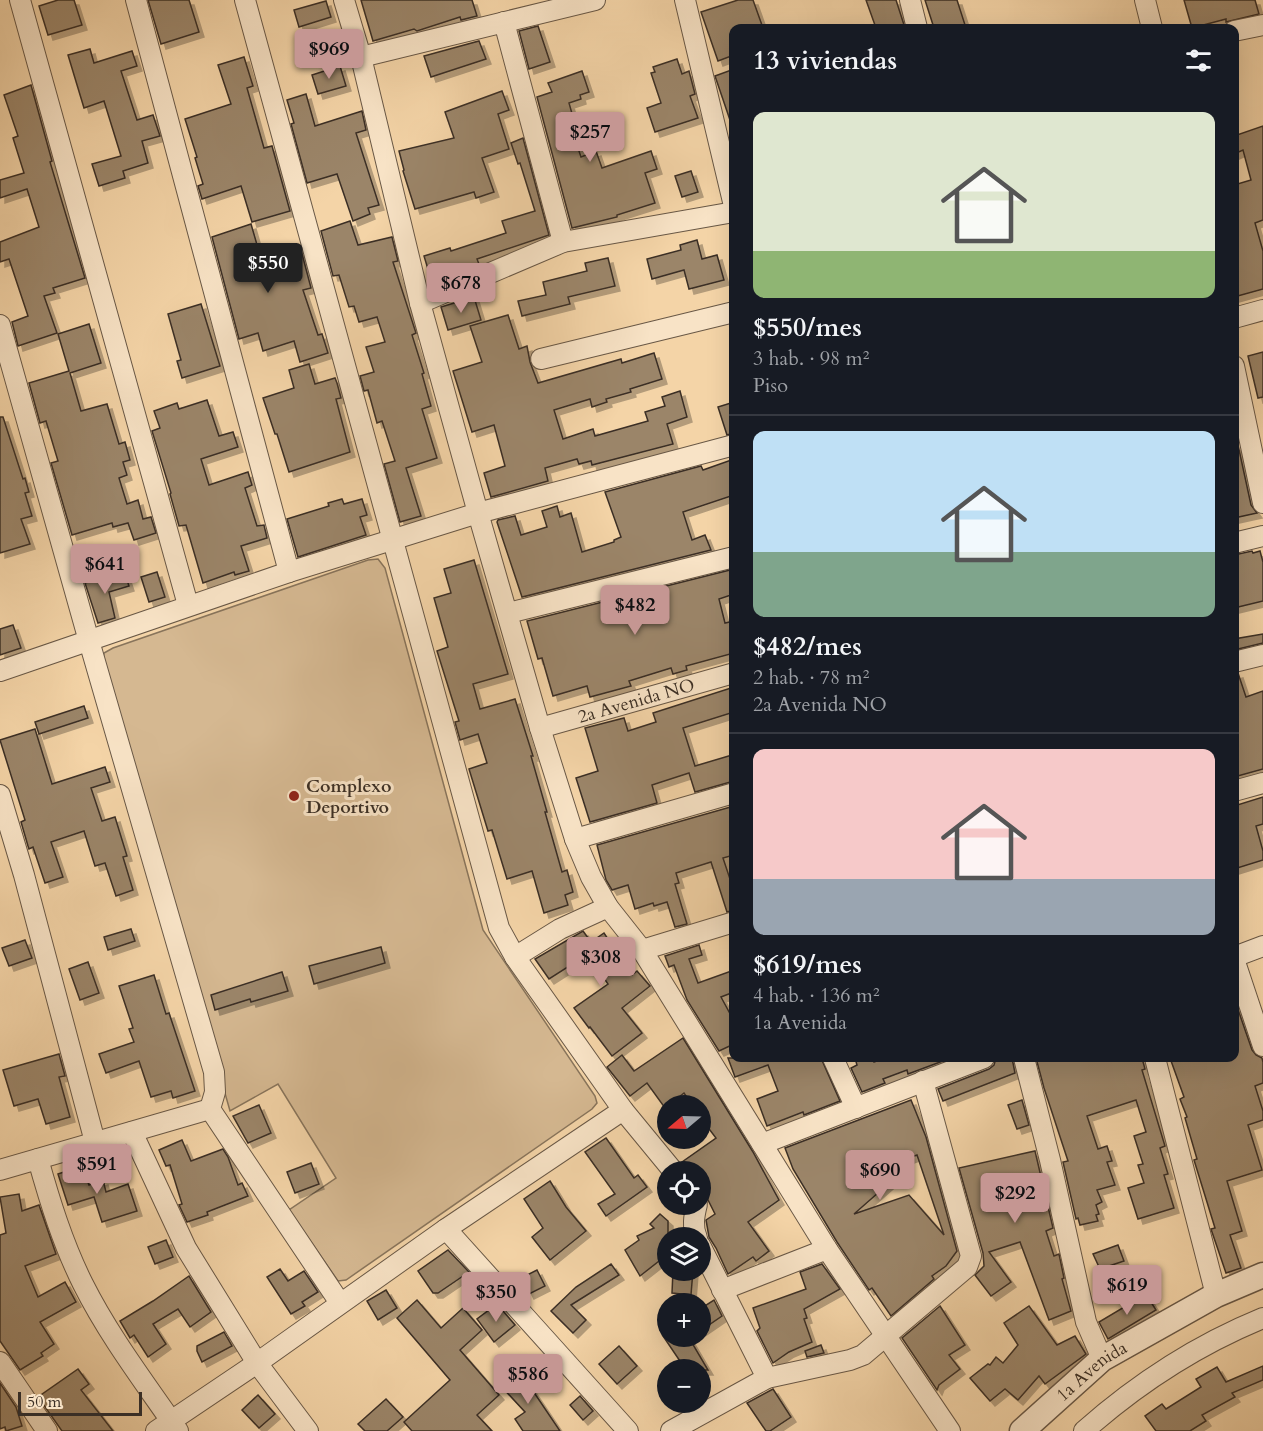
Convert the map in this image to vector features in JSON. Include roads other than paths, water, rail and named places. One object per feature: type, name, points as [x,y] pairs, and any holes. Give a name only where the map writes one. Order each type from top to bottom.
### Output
[{"type":"street","points":[[20,0],[188,605]]},
{"type":"street","points":[[136,0],[289,572]]},
{"type":"street","points":[[245,0],[499,928],[515,957],[623,1110],[665,1161]]},
{"type":"street","points":[[344,0],[361,57],[420,303],[478,513],[540,728],[575,839],[591,877],[608,907],[642,950],[827,1249],[950,1431]]},
{"type":"street","points":[[361,57],[504,22],[560,4],[595,0]]},
{"type":"street","points":[[685,0],[729,185]]},
{"type":"street","points":[[910,0],[916,24]]},
{"type":"street","points":[[1145,0],[1151,24]]},
{"type":"street","points":[[504,22],[562,242]]},
{"type":"street","points":[[1239,30],[1263,25]]},
{"type":"street","points":[[420,303],[562,242],[729,213]]},
{"type":"street","points":[[1239,317],[1263,310]]},
{"type":"street","points":[[541,359],[729,313]]},
{"type":"street","points":[[0,325],[214,1072],[215,1092],[210,1109]]},
{"type":"street","points":[[1239,413],[1241,432],[1263,503]]},
{"type":"street","points":[[0,670],[188,605],[391,539],[478,513],[729,446]]},
{"type":"street","points":[[1239,542],[1263,536]]},
{"type":"street","points":[[508,613],[729,558]]},
{"type":"street","points":[[1239,661],[1263,656]]},
{"type":"street","name":"2a Avenida NO","points":[[540,728],[729,674]]},
{"type":"street","points":[[1239,790],[1263,783]]},
{"type":"street","points":[[0,795],[24,875],[95,1142]]},
{"type":"street","points":[[575,839],[729,795]]},
{"type":"street","points":[[515,957],[560,929],[608,907]]},
{"type":"street","points":[[642,950],[729,924]]},
{"type":"street","points":[[1239,956],[1263,946]]},
{"type":"street","points":[[1239,973],[1263,1046]]},
{"type":"street","points":[[835,1062],[856,1108]]},
{"type":"street","points":[[762,1144],[968,1062]]},
{"type":"street","points":[[1025,1062],[1050,1160],[1086,1322],[1102,1359]]},
{"type":"street","points":[[1156,1062],[1216,1295]]},
{"type":"street","points":[[671,1431],[767,1378],[850,1360],[863,1355],[967,1267],[971,1256],[923,1081]]},
{"type":"street","points":[[0,1170],[210,1109]]},
{"type":"street","points":[[210,1109],[340,1303]]},
{"type":"street","points":[[38,1159],[57,1223],[83,1284],[168,1428],[340,1303],[623,1110]]},
{"type":"street","points":[[132,1132],[186,1248],[257,1363],[308,1431]]},
{"type":"street","points":[[446,1229],[628,1431]]},
{"type":"street","points":[[722,1290],[827,1249]]},
{"type":"street","points":[[711,1268],[767,1378]]},
{"type":"street","name":"1a Avenida","points":[[1022,1431],[1102,1359],[1216,1295],[1263,1275]]},
{"type":"street","points":[[1084,1431],[1126,1396],[1185,1357],[1263,1318]]},
{"type":"street","points":[[2,1372],[46,1431]]},
{"type":"place","name":"Complexo Deportivo","points":[[294,796]]}]
